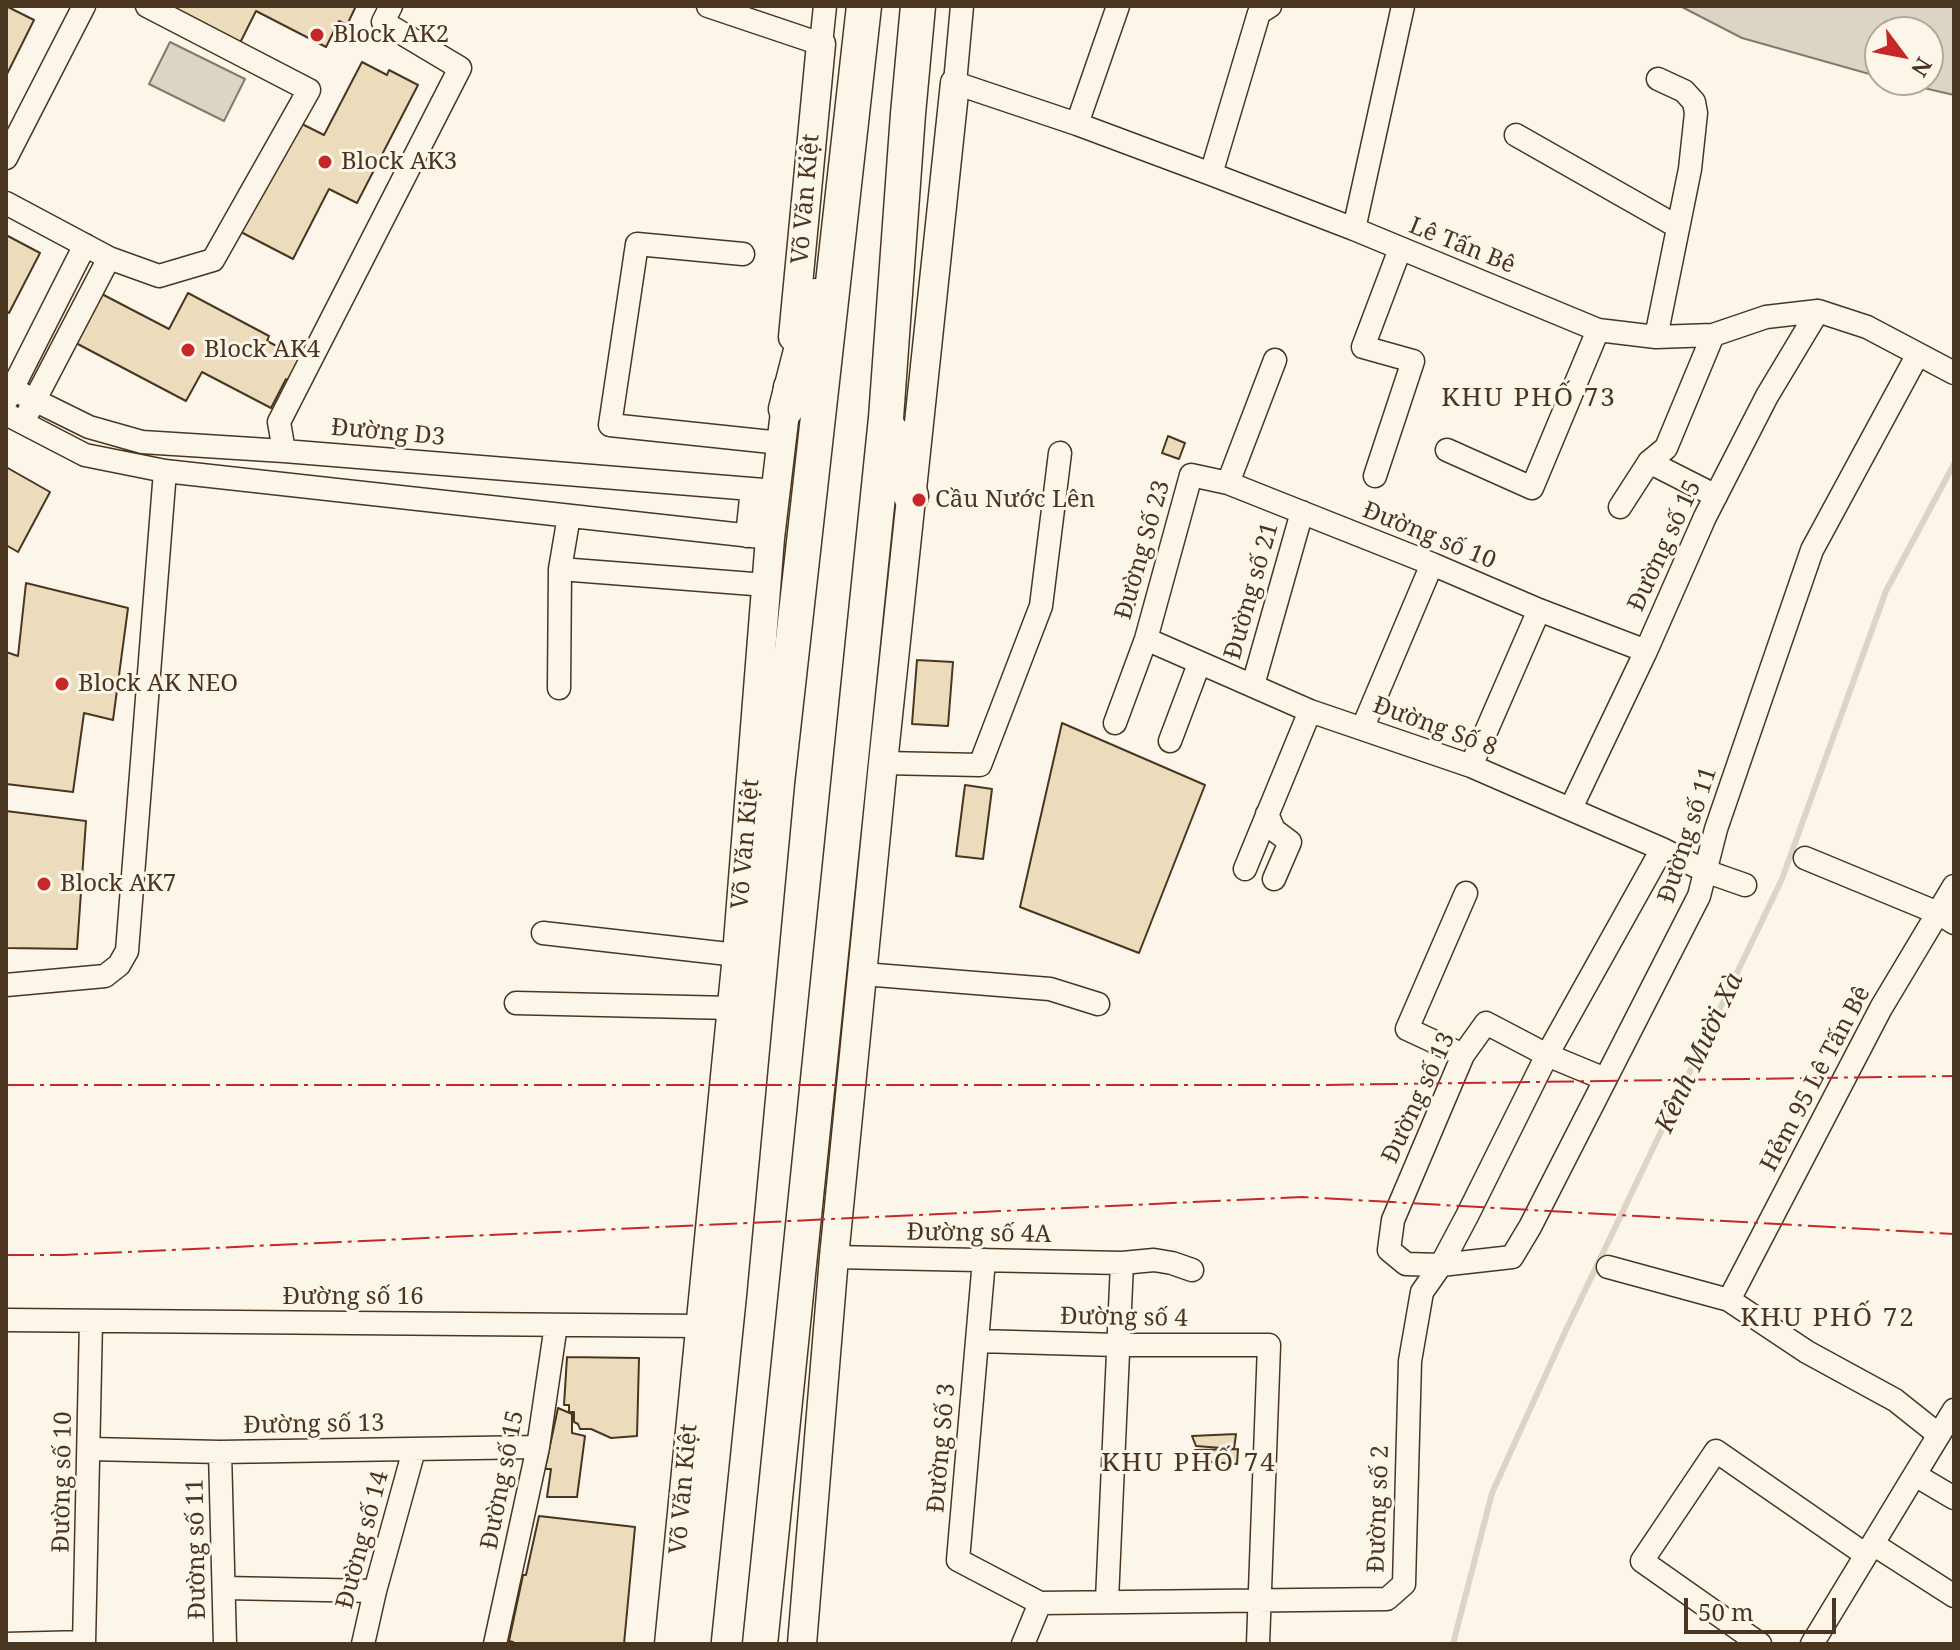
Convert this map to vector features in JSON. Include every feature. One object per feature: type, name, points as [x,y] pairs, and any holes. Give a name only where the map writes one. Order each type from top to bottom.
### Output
[{"type":"highway","name":"Võ Văn Kiệt","points":[[693,1644],[731,1280],[777,783],[864,6]]},
{"type":"highway","points":[[760,1644],[886,418],[918,6]]},
{"type":"highway","points":[[786,409],[846,175]]},
{"type":"highway","points":[[886,418],[911,496]]},
{"type":"main road","name":"Võ Văn Kiệt","points":[[669,1644],[737,955],[766,585],[758,537],[764,490],[781,443],[786,409],[821,44]]},
{"type":"main road","points":[[802,1644],[834,1257],[955,83]]},
{"type":"street","points":[[6,158],[84,6]]},
{"type":"street","points":[[6,203],[109,258],[159,276],[213,260],[309,90],[147,6]]},
{"type":"street","points":[[284,451],[279,422],[460,68],[383,22],[391,6]]},
{"type":"street","points":[[708,6],[821,44],[825,6]]},
{"type":"street","points":[[955,83],[962,6]]},
{"type":"street","points":[[1077,124],[1118,6]]},
{"type":"street","points":[[1211,174],[1259,13],[1270,6]]},
{"type":"street","points":[[1354,229],[1403,6]]},
{"type":"street","points":[[1656,337],[1690,169],[1696,113],[1694,102],[1684,91],[1658,79]]},
{"type":"street","name":"Lê Tấn Bê","points":[[955,83],[1211,174],[1354,229],[1598,330],[1656,337],[1713,335],[1766,317],[1818,311],[1867,327],[1954,373]]},
{"type":"street","points":[[1516,135],[1678,227]]},
{"type":"street","points":[[743,254],[637,244],[610,425],[781,443]]},
{"type":"street","points":[[8,392],[85,245]]},
{"type":"street","points":[[1375,476],[1413,361],[1363,347],[1400,249]]},
{"type":"street","points":[[109,258],[35,400],[14,419],[85,455],[165,471],[758,537]]},
{"type":"street","name":"Đường số 15","points":[[1571,808],[1716,496],[1767,396],[1818,311]]},
{"type":"street","points":[[1447,450],[1532,488],[1598,330]]},
{"type":"street","points":[[1620,507],[1649,462],[1666,448],[1713,335]]},
{"type":"street","name":"Đường số 11","points":[[1441,1265],[1512,1257],[1530,1227],[1699,896],[1716,829],[1812,550],[1918,354]]},
{"type":"street","points":[[1228,483],[1275,360]]},
{"type":"street","name":"Đường D3","points":[[8,392],[35,400],[89,427],[142,442],[764,490]]},
{"type":"street","points":[[883,763],[980,765],[1041,606],[1060,453]]},
{"type":"street","points":[[1649,462],[1716,496]]},
{"type":"street","points":[[6,985],[105,976],[119,965],[127,951],[165,471]]},
{"type":"street","name":"Đường số 10","points":[[1191,475],[1228,483],[1646,651]]},
{"type":"street","name":"Đường Số 23","points":[[1115,723],[1146,639],[1191,475]]},
{"type":"street","name":"Đường số 21","points":[[1253,685],[1302,512]]},
{"type":"street","points":[[559,688],[560,569],[569,516]]},
{"type":"street","points":[[1363,727],[1432,564]]},
{"type":"street","points":[[560,569],[766,585]]},
{"type":"street","points":[[1471,766],[1539,610]]},
{"type":"street","name":"Đường Số 8","points":[[1146,639],[1310,711],[1471,766],[1571,808],[1705,871],[1745,885]]},
{"type":"street","points":[[1170,741],[1199,664]]},
{"type":"street","points":[[1245,869],[1310,711]]},
{"type":"street","points":[[1267,814],[1274,830],[1290,842],[1274,879]]},
{"type":"street","points":[[1605,1079],[1547,1055],[1662,849]]},
{"type":"street","points":[[1805,858],[1946,918]]},
{"type":"street","name":"Hẻm 95 Lê Tấn Bê","points":[[1729,1300],[1881,1008],[1946,918],[1954,886]]},
{"type":"street","points":[[1463,1055],[1407,1029],[1466,893]]},
{"type":"street","points":[[543,933],[737,955]]},
{"type":"street","points":[[863,974],[1050,989],[1098,1004]]},
{"type":"street","points":[[516,1003],[731,1008]]},
{"type":"street","name":"Đường số 13","points":[[1441,1265],[1406,1264],[1389,1250],[1393,1220],[1463,1055],[1486,1023],[1547,1055]]},
{"type":"street","name":"Đường số 2","points":[[1040,1603],[1387,1599],[1404,1584],[1410,1361],[1422,1292],[1441,1265],[1547,1055]]},
{"type":"street","name":"Đường số 4A","points":[[834,1257],[1122,1263],[1154,1260],[1192,1270]]},
{"type":"street","name":"Đường Số 3","points":[[984,1260],[958,1560],[1040,1603]]},
{"type":"street","points":[[1107,1600],[1122,1263]]},
{"type":"street","points":[[1608,1267],[1729,1300],[1807,1352],[1895,1400],[1939,1435]]},
{"type":"street","name":"Đường số 16","points":[[6,1320],[699,1326]]},
{"type":"street","name":"Đường số 10","points":[[84,1643],[91,1321]]},
{"type":"street","name":"Đường số 15","points":[[495,1644],[538,1447],[556,1325]]},
{"type":"street","name":"Đường số 4","points":[[978,1341],[1269,1345],[1261,1601]]},
{"type":"street","points":[[1812,1644],[1954,1410]]},
{"type":"street","name":"Đường số 13","points":[[90,1449],[220,1452],[538,1447]]},
{"type":"street","name":"Đường số 14","points":[[363,1644],[414,1450]]},
{"type":"street","points":[[1760,1644],[1642,1561],[1716,1451],[1869,1549],[1954,1596]]},
{"type":"street","name":"Đường số 11","points":[[220,1452],[225,1644]]},
{"type":"street","points":[[1915,1475],[1954,1498]]},
{"type":"street","points":[[225,1588],[375,1591]]},
{"type":"street","points":[[1258,1644],[1261,1601]]},
{"type":"street","points":[[1023,1644],[1040,1603]]},
{"type":"street","points":[[6,1644],[84,1643]]},
{"type":"shaded area","points":[[1680,6],[1954,6],[1954,95],[1944,93],[1944,16],[1864,16],[1864,72],[1742,38]]},
{"type":"shaded area","points":[[170,42],[245,79],[224,121],[149,84]]},
{"type":"building","name":"Block AK2","points":[[163,6],[356,6],[347,25],[339,21],[326,47],[256,11],[239,45]]},
{"type":"building","points":[[8,7],[34,20],[6,76],[6,10]]},
{"type":"building","name":"Block AK3","points":[[362,62],[387,75],[389,70],[418,85],[357,203],[329,189],[293,259],[237,230],[294,120],[324,135]]},
{"type":"building","points":[[6,235],[40,253],[9,313],[6,311]]},
{"type":"building","name":"Block AK4","points":[[98,292],[169,329],[188,293],[269,336],[267,341],[303,360],[291,382],[286,379],[271,408],[202,372],[186,401],[72,341]]},
{"type":"building","points":[[1168,436],[1185,443],[1179,459],[1162,453]]},
{"type":"building","points":[[6,467],[50,492],[18,552],[6,545]]},
{"type":"building","points":[[1134,567],[1145,570],[1133,610],[1122,607]]},
{"type":"building","name":"Block AK NEO","points":[[26,583],[128,608],[113,720],[84,713],[73,792],[6,784],[6,652],[18,656]]},
{"type":"building","points":[[917,660],[953,662],[948,726],[912,724]]},
{"type":"building","points":[[1062,723],[1205,785],[1139,953],[1020,907]]},
{"type":"building","points":[[965,785],[992,789],[983,859],[956,856]]},
{"type":"building","name":"Block AK7","points":[[6,811],[86,821],[77,949],[6,948]]},
{"type":"building","points":[[567,1357],[639,1358],[637,1436],[611,1438],[591,1429],[580,1429],[574,1422],[574,1412],[569,1412],[569,1405],[564,1405]]},
{"type":"building","points":[[558,1408],[572,1414],[572,1433],[585,1436],[577,1497],[547,1497],[551,1469],[545,1469]]},
{"type":"building","points":[[1236,1434],[1234,1449],[1196,1446],[1192,1436]]},
{"type":"building","points":[[1238,1449],[1237,1464],[1198,1461],[1195,1450]]},
{"type":"building","points":[[539,1516],[635,1527],[624,1644],[512,1644],[509,1641]]},
{"type":"waterway","name":"Kênh Mười Xà","points":[[1453,1644],[1492,1493],[1566,1330],[1782,879],[1886,591],[1954,464]]},
{"type":"power","points":[[6,1085],[1324,1085],[1954,1076]]},
{"type":"power","points":[[6,1255],[63,1255],[1302,1197],[1954,1234]]},
{"type":"place","name":"Block AK2","points":[[317,35]]},
{"type":"place","name":"Block AK3","points":[[325,162]]},
{"type":"place","name":"Block AK4","points":[[188,350]]},
{"type":"place","name":"Cầu Nước Lên","points":[[919,500]]},
{"type":"place","name":"Block AK NEO","points":[[62,684]]},
{"type":"place","name":"Block AK7","points":[[44,884]]},
{"type":"district","name":"KHU PHỐ 73","points":[[1529,399]]},
{"type":"district","name":"KHU PHỐ 72","points":[[1828,1319]]},
{"type":"district","name":"KHU PHỐ 74","points":[[1189,1464]]}]
